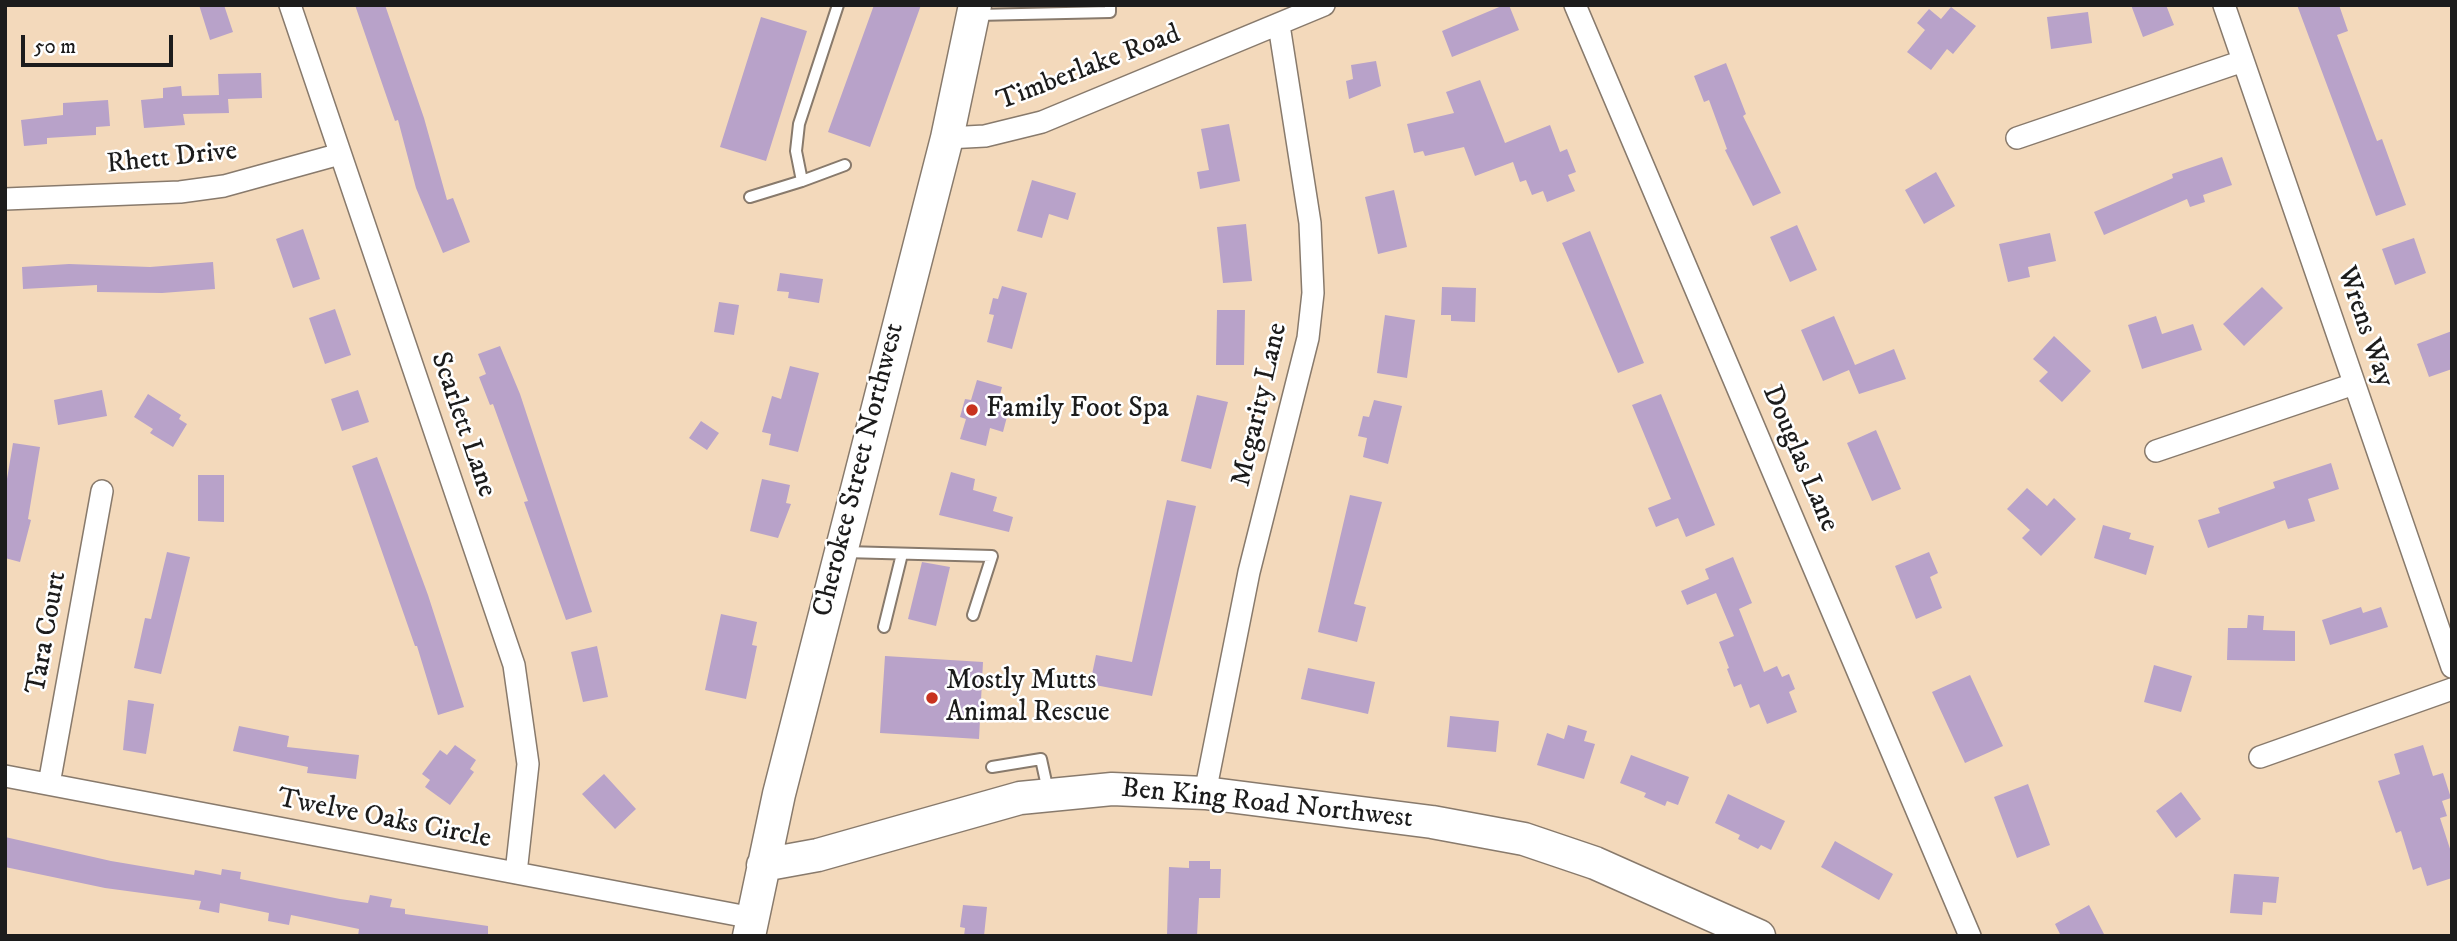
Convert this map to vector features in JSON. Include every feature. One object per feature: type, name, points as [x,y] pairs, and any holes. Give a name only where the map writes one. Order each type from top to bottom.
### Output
[{"type":"street","name":"Scarlett Lane","points":[[290,5],[514,665],[528,764],[516,873]]},
{"type":"street","name":"Timberlake Road","points":[[947,138],[985,136],[1042,122],[1324,5]]},
{"type":"street","name":"Douglas Lane","points":[[1575,5],[1970,936]]},
{"type":"street","name":"Wrens Way","points":[[2224,5],[2452,667]]},
{"type":"street","name":"Cherokee Street Northwest","points":[[751,927],[763,865],[838,552],[947,138],[975,10]]},
{"type":"street","name":"Mcgarity Lane","points":[[1205,793],[1249,572],[1308,338],[1313,293],[1310,223],[1279,24]]},
{"type":"street","points":[[2017,138],[2243,61]]},
{"type":"street","name":"Rhett Drive","points":[[5,199],[180,192],[224,186],[340,154]]},
{"type":"street","points":[[2156,451],[2354,384]]},
{"type":"street","name":"Tara Court","points":[[49,784],[102,491]]},
{"type":"street","points":[[2260,757],[2452,688]]},
{"type":"street","name":"Twelve Oaks Circle","points":[[5,776],[516,873],[751,927]]},
{"type":"street","name":"Ben King Road Northwest","points":[[763,865],[818,855],[991,804],[1049,793],[1134,789],[1205,793],[1432,822],[1524,839],[1607,868],[1759,936]]},
{"type":"lane","points":[[802,181],[796,151],[799,124],[838,5]]},
{"type":"lane","points":[[975,10],[1110,12],[1110,5]]},
{"type":"lane","points":[[750,197],[845,165]]},
{"type":"lane","points":[[838,552],[992,556],[974,615]]},
{"type":"lane","points":[[884,627],[902,554]]},
{"type":"lane","points":[[992,767],[1041,759],[1049,793]]},
{"type":"building","points":[[199,5],[224,5],[233,32],[210,40]]},
{"type":"building","points":[[355,5],[385,5],[424,118],[447,200],[453,198],[470,242],[443,253],[416,188],[398,120],[395,121]]},
{"type":"building","points":[[874,5],[921,5],[870,147],[828,132]]},
{"type":"building","points":[[1509,5],[1519,30],[1452,57],[1442,31]]},
{"type":"building","points":[[2131,5],[2166,5],[2174,25],[2143,37]]},
{"type":"building","points":[[2297,5],[2339,5],[2348,31],[2337,35],[2377,141],[2382,139],[2406,205],[2376,216]]},
{"type":"building","points":[[1951,7],[1976,26],[1953,54],[1947,49],[1931,70],[1907,52],[1925,30],[1917,23],[1929,9],[1941,19]]},
{"type":"building","points":[[2088,12],[2092,43],[2051,49],[2047,17]]},
{"type":"building","points":[[761,17],[807,31],[766,161],[720,147]]},
{"type":"building","points":[[1376,61],[1381,86],[1349,99],[1346,81],[1353,79],[1351,65]]},
{"type":"building","points":[[1726,63],[1746,114],[1743,116],[1781,193],[1753,206],[1725,150],[1727,149],[1709,100],[1704,102],[1694,76]]},
{"type":"building","points":[[261,73],[262,98],[228,99],[229,113],[183,114],[185,125],[144,128],[141,100],[163,98],[163,88],[181,86],[182,96],[219,95],[218,74]]},
{"type":"building","points":[[1480,80],[1505,143],[1550,125],[1560,152],[1567,149],[1576,172],[1568,175],[1575,191],[1547,202],[1543,191],[1532,195],[1526,180],[1520,182],[1513,162],[1475,176],[1464,147],[1425,156],[1423,151],[1414,153],[1407,124],[1454,113],[1446,92]]},
{"type":"building","points":[[108,100],[110,126],[96,127],[96,135],[47,138],[47,144],[24,146],[21,120],[63,115],[63,103]]},
{"type":"building","points":[[1229,124],[1240,181],[1200,189],[1197,172],[1209,170],[1201,129]]},
{"type":"building","points":[[2222,157],[2232,185],[2203,195],[2205,202],[2190,207],[2187,199],[2104,235],[2094,212],[2173,178],[2172,174]]},
{"type":"building","points":[[1936,172],[1955,206],[1924,224],[1905,190]]},
{"type":"building","points":[[1032,180],[1076,193],[1068,220],[1049,214],[1042,238],[1017,231]]},
{"type":"building","points":[[1394,190],[1407,247],[1378,254],[1365,197]]},
{"type":"building","points":[[1246,224],[1252,281],[1223,283],[1217,227]]},
{"type":"building","points":[[1797,225],[1817,270],[1790,282],[1770,237]]},
{"type":"building","points":[[303,229],[320,279],[293,288],[276,239]]},
{"type":"building","points":[[1590,231],[1644,363],[1618,373],[1562,243]]},
{"type":"building","points":[[2050,233],[2056,261],[2028,267],[2030,277],[2008,282],[1999,244]]},
{"type":"building","points":[[2414,238],[2426,273],[2395,285],[2382,249]]},
{"type":"building","points":[[213,262],[215,289],[162,293],[97,292],[97,285],[23,289],[22,267],[69,264],[150,267]]},
{"type":"building","points":[[780,273],[823,279],[819,303],[788,298],[789,292],[777,291]]},
{"type":"building","points":[[1002,286],[1027,293],[1012,349],[987,342],[994,315],[989,314],[993,298],[998,299]]},
{"type":"building","points":[[1442,287],[1476,288],[1475,322],[1451,321],[1451,315],[1441,315]]},
{"type":"building","points":[[2262,287],[2283,308],[2244,346],[2223,324]]},
{"type":"building","points":[[719,302],[739,305],[734,335],[714,332]]},
{"type":"building","points":[[335,309],[351,355],[325,364],[309,318]]},
{"type":"building","points":[[1217,310],[1245,310],[1244,365],[1216,365]]},
{"type":"building","points":[[1385,315],[1415,320],[1407,378],[1377,373]]},
{"type":"building","points":[[1834,316],[1855,365],[1894,349],[1906,379],[1859,394],[1849,370],[1823,381],[1801,330]]},
{"type":"building","points":[[2156,316],[2162,334],[2193,324],[2202,350],[2142,369],[2128,325]]},
{"type":"building","points":[[2452,331],[2452,369],[2429,377],[2417,344]]},
{"type":"building","points":[[2054,336],[2091,371],[2062,402],[2039,381],[2048,372],[2033,359]]},
{"type":"building","points":[[500,346],[520,394],[592,612],[566,620],[524,502],[528,501],[493,404],[490,405],[479,377],[486,374],[478,354]]},
{"type":"building","points":[[790,366],[819,373],[798,452],[769,445],[771,434],[762,432],[772,396],[781,399]]},
{"type":"building","points":[[977,380],[1002,387],[997,406],[1009,409],[1003,432],[990,428],[986,446],[960,439],[966,419],[960,417],[965,399],[971,400]]},
{"type":"building","points":[[102,390],[107,416],[58,425],[54,400]]},
{"type":"building","points":[[358,390],[369,422],[342,431],[331,399]]},
{"type":"building","points":[[148,394],[181,415],[179,419],[187,424],[173,447],[150,433],[153,429],[134,417]]},
{"type":"building","points":[[1661,394],[1715,525],[1686,537],[1678,518],[1656,527],[1648,508],[1671,499],[1632,405]]},
{"type":"building","points":[[1197,395],[1228,402],[1211,469],[1181,461]]},
{"type":"building","points":[[1374,400],[1402,406],[1388,464],[1363,457],[1367,438],[1358,436],[1363,416],[1369,417]]},
{"type":"building","points":[[701,421],[719,433],[707,450],[689,438]]},
{"type":"building","points":[[1876,430],[1901,489],[1872,501],[1847,443]]},
{"type":"building","points":[[13,443],[40,447],[28,519],[31,520],[20,562],[5,558],[5,491]]},
{"type":"building","points":[[377,457],[428,595],[464,707],[438,715],[417,646],[352,466]]},
{"type":"building","points":[[2331,463],[2339,489],[2308,499],[2315,521],[2288,529],[2285,520],[2208,548],[2198,520],[2220,513],[2218,508],[2275,488],[2273,482]]},
{"type":"building","points":[[951,472],[975,479],[973,490],[997,497],[993,511],[1013,517],[1009,532],[939,515]]},
{"type":"building","points":[[198,475],[224,475],[224,522],[198,521]]},
{"type":"building","points":[[762,479],[790,485],[786,503],[791,504],[778,538],[750,531]]},
{"type":"building","points":[[2027,488],[2047,506],[2054,498],[2076,519],[2041,556],[2022,538],[2030,530],[2007,509]]},
{"type":"building","points":[[1350,495],[1382,502],[1354,604],[1366,607],[1357,642],[1318,632]]},
{"type":"building","points":[[1167,500],[1196,506],[1152,696],[1090,684],[1096,655],[1132,662]]},
{"type":"building","points":[[2103,525],[2131,533],[2129,539],[2154,546],[2146,575],[2094,558]]},
{"type":"building","points":[[167,552],[190,557],[161,674],[134,668],[145,618],[151,619]]},
{"type":"building","points":[[1929,552],[1938,573],[1930,577],[1942,608],[1916,619],[1895,566]]},
{"type":"building","points":[[1733,557],[1752,603],[1739,609],[1764,672],[1777,666],[1782,677],[1789,674],[1795,689],[1789,692],[1797,712],[1767,724],[1759,704],[1750,708],[1741,684],[1734,687],[1719,642],[1734,636],[1716,593],[1687,605],[1681,591],[1709,579],[1705,569]]},
{"type":"building","points":[[922,562],[950,567],[936,626],[908,619]]},
{"type":"building","points":[[2361,607],[2363,613],[2381,607],[2388,627],[2330,645],[2322,620]]},
{"type":"building","points":[[721,614],[757,622],[752,645],[757,646],[746,699],[705,690]]},
{"type":"building","points":[[2248,615],[2264,616],[2263,630],[2295,631],[2295,661],[2227,660],[2228,628],[2247,628]]},
{"type":"building","points":[[597,646],[608,697],[583,702],[571,652]]},
{"type":"building","name":"Mostly Mutts Animal Rescue","points":[[885,656],[983,662],[979,739],[880,733]]},
{"type":"building","points":[[2154,665],[2192,676],[2181,712],[2144,702]]},
{"type":"building","points":[[1308,668],[1375,682],[1368,714],[1301,699]]},
{"type":"building","points":[[1970,675],[2003,746],[1965,763],[1932,692]]},
{"type":"building","points":[[128,700],[154,704],[146,754],[123,750]]},
{"type":"building","points":[[1450,716],[1499,721],[1496,752],[1447,747]]},
{"type":"building","points":[[1568,725],[1587,731],[1584,741],[1595,744],[1584,779],[1537,765],[1547,733],[1564,739]]},
{"type":"building","points":[[239,726],[289,736],[287,747],[359,755],[356,779],[307,773],[308,767],[233,751]]},
{"type":"building","points":[[455,745],[476,760],[470,769],[474,772],[450,805],[425,787],[430,780],[422,774],[440,750],[447,755]]},
{"type":"building","points":[[2423,745],[2433,776],[2443,773],[2451,798],[2442,801],[2447,816],[2440,818],[2452,855],[2452,878],[2427,886],[2421,867],[2413,870],[2401,831],[2396,833],[2378,781],[2400,774],[2394,754]]},
{"type":"building","points":[[1631,755],[1689,777],[1678,805],[1667,801],[1665,806],[1644,797],[1646,793],[1620,783]]},
{"type":"building","points":[[604,774],[636,809],[615,829],[582,794]]},
{"type":"building","points":[[2028,784],[2050,845],[2017,858],[1994,797]]},
{"type":"building","points":[[2181,792],[2201,819],[2176,838],[2156,811]]},
{"type":"building","points":[[1728,794],[1785,821],[1771,850],[1761,845],[1758,849],[1738,839],[1740,835],[1715,823]]},
{"type":"building","points":[[5,837],[111,861],[194,875],[195,870],[221,875],[222,869],[241,872],[240,879],[340,899],[368,903],[370,895],[392,899],[390,907],[405,909],[405,914],[488,926],[488,936],[358,936],[359,929],[291,915],[289,925],[268,921],[269,913],[220,903],[219,913],[199,909],[201,901],[105,888],[5,867]]},
{"type":"building","points":[[1835,841],[1893,874],[1879,900],[1821,867]]},
{"type":"building","points":[[1189,861],[1210,861],[1210,869],[1221,869],[1220,898],[1199,898],[1197,936],[1167,936],[1169,867],[1189,868]]},
{"type":"building","points":[[2234,874],[2279,877],[2276,903],[2263,902],[2262,915],[2230,913]]},
{"type":"building","points":[[963,905],[987,907],[984,936],[964,936],[965,928],[960,927]]},
{"type":"building","points":[[2089,905],[2105,936],[2061,936],[2055,924]]},
{"type":"place","name":"Family Foot Spa","points":[[972,410]]},
{"type":"place","name":"Mostly Mutts Animal Rescue","points":[[932,698]]}]
